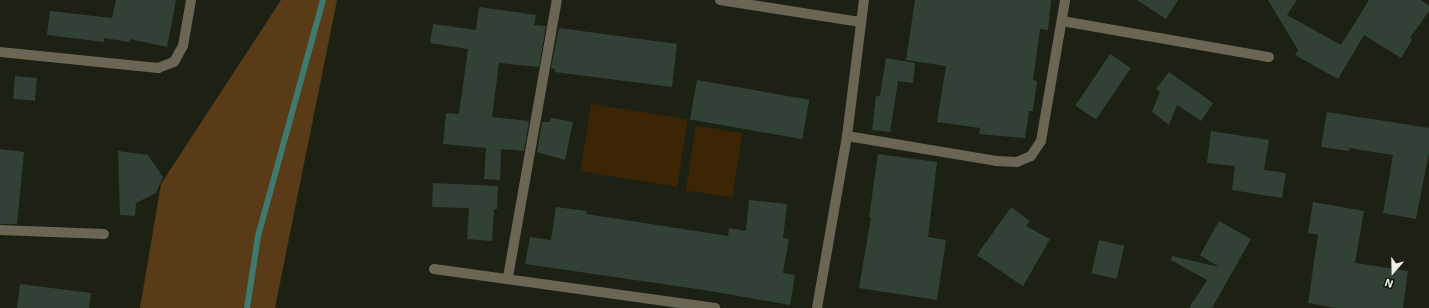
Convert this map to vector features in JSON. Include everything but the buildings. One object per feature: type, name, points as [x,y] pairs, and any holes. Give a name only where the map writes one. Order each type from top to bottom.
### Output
[{"type":"street","points":[[0,52],[158,68],[174,62],[183,46],[190,0]]},
{"type":"street","points":[[508,277],[558,0]]},
{"type":"street","points":[[720,0],[861,22]]},
{"type":"street","points":[[817,308],[847,136],[864,0]]},
{"type":"street","points":[[847,136],[996,161],[1017,162],[1031,156],[1041,141],[1065,0]]},
{"type":"street","points":[[1062,21],[1268,57]]},
{"type":"street","points":[[0,230],[104,234]]},
{"type":"street","points":[[434,269],[508,277],[716,308]]},
{"type":"shaded area","points":[[281,0],[337,0],[275,308],[140,308],[161,184]]},
{"type":"shaded area","points":[[591,104],[688,119],[677,186],[580,171]]},
{"type":"shaded area","points":[[696,126],[742,133],[732,198],[686,190]]},
{"type":"waterway","points":[[247,308],[258,236],[323,0]]}]
